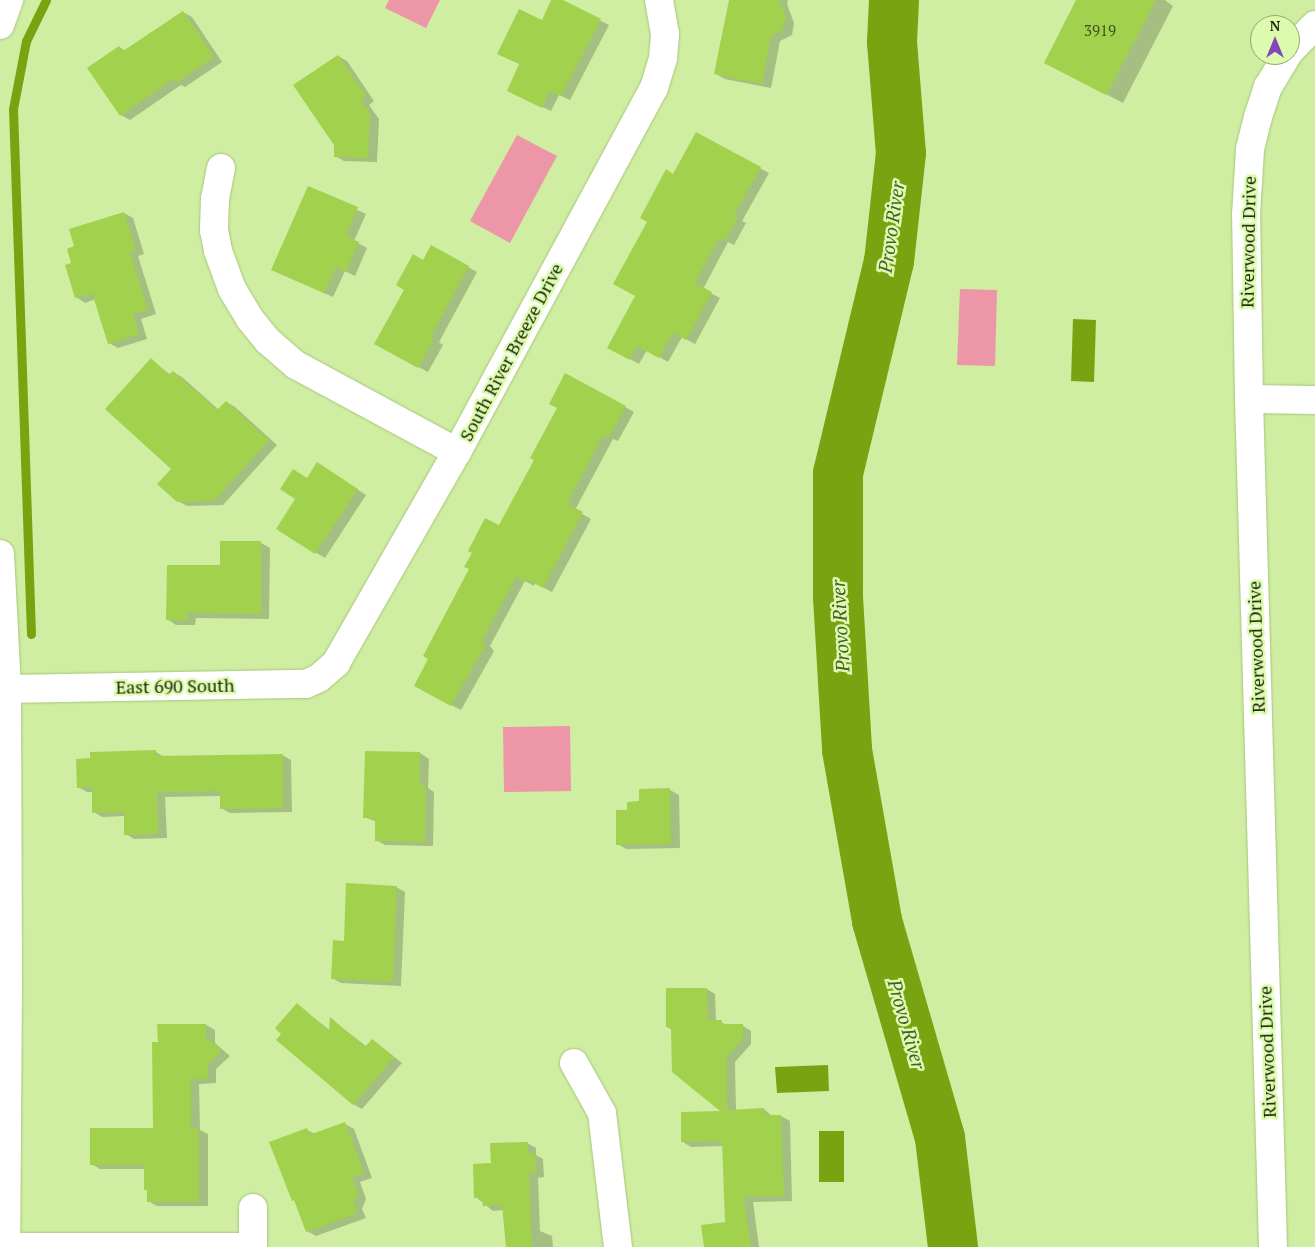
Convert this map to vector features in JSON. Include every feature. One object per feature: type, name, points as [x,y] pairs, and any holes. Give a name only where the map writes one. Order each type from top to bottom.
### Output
[{"type":"street","points":[[0,25],[9,0]]},
{"type":"street","name":"South River Breeze Drive","points":[[336,663],[457,452],[654,88],[664,58],[665,34],[659,0]]},
{"type":"street","points":[[1300,41],[1315,25]]},
{"type":"street","name":"Riverwood Drive","points":[[1273,1247],[1248,399],[1246,215],[1250,149],[1268,87],[1281,65]]},
{"type":"street","points":[[221,168],[215,199],[214,230],[218,251],[232,289],[250,319],[268,341],[296,365],[457,452]]},
{"type":"street","points":[[1248,399],[1315,400]]},
{"type":"street","points":[[0,554],[7,689],[8,986],[6,1247],[253,1247],[253,1208]]},
{"type":"street","name":"East 690 South","points":[[7,689],[306,684],[319,678],[336,663]]},
{"type":"street","points":[[574,1063],[602,1113],[618,1247]]},
{"type":"shaded area","points":[[389,0],[440,0],[426,28],[385,8]]},
{"type":"shaded area","points":[[517,135],[557,156],[510,243],[470,221]]},
{"type":"shaded area","points":[[960,289],[997,290],[995,366],[957,365]]},
{"type":"shaded area","points":[[1073,319],[1096,320],[1094,382],[1071,381]]},
{"type":"shaded area","points":[[570,726],[571,791],[504,792],[503,727]]},
{"type":"shaded area","points":[[828,1065],[829,1091],[777,1093],[775,1067]]},
{"type":"shaded area","points":[[819,1131],[844,1131],[844,1182],[819,1182]]},
{"type":"building","points":[[551,0],[563,0],[601,19],[561,96],[550,91],[542,108],[507,91],[519,64],[497,54],[519,9],[542,20]]},
{"type":"building","points":[[729,0],[779,0],[786,17],[783,30],[771,36],[762,84],[714,74]]},
{"type":"building","points":[[1076,0],[1156,0],[1106,95],[1044,63]]},
{"type":"building","points":[[183,11],[214,57],[176,83],[173,79],[120,116],[87,68],[119,46],[123,51]]},
{"type":"building","points":[[338,55],[366,96],[361,99],[370,113],[368,158],[334,157],[334,145],[293,85]]},
{"type":"building","points":[[696,132],[761,167],[734,215],[738,217],[725,241],[719,238],[695,283],[712,292],[686,340],[673,333],[659,358],[637,346],[630,360],[607,348],[635,296],[613,284],[647,222],[640,218],[666,169],[673,174]]},
{"type":"building","points":[[308,186],[358,207],[346,236],[359,242],[346,272],[336,267],[324,293],[271,270]]},
{"type":"building","points":[[124,212],[136,250],[130,252],[148,310],[133,314],[139,334],[108,344],[92,293],[75,298],[65,265],[71,263],[67,249],[74,246],[69,229]]},
{"type":"building","points":[[431,245],[469,266],[431,336],[434,339],[418,368],[374,344],[404,290],[396,285],[413,254],[423,260]]},
{"type":"building","points":[[151,358],[169,375],[173,371],[217,410],[226,401],[269,440],[214,501],[177,502],[157,484],[171,469],[105,409]]},
{"type":"building","points":[[565,373],[626,406],[609,437],[603,435],[567,504],[583,512],[543,588],[526,579],[525,582],[516,577],[482,640],[485,646],[451,706],[414,686],[428,659],[423,656],[469,569],[464,567],[472,553],[468,551],[485,518],[499,525],[534,460],[530,458],[557,408],[549,404]]},
{"type":"building","points":[[317,462],[358,489],[315,554],[276,529],[295,499],[280,489],[293,469],[307,478]]},
{"type":"building","points":[[220,541],[261,541],[261,614],[187,613],[187,621],[166,620],[167,565],[220,565]]},
{"type":"building","points":[[156,750],[156,756],[283,754],[283,808],[220,809],[220,791],[157,792],[158,834],[124,835],[124,812],[92,813],[92,787],[77,788],[76,759],[90,758],[90,752]]},
{"type":"building","points":[[365,751],[420,752],[420,785],[426,785],[425,842],[375,841],[375,818],[363,818]]},
{"type":"building","points":[[670,788],[671,844],[616,845],[616,810],[627,810],[627,802],[639,801],[639,789]]},
{"type":"building","points":[[346,883],[397,886],[393,982],[331,979],[333,940],[344,941]]},
{"type":"building","points":[[666,988],[707,988],[708,1020],[722,1020],[722,1024],[743,1024],[743,1039],[727,1057],[727,1110],[764,1108],[764,1115],[781,1115],[784,1196],[744,1197],[751,1247],[704,1247],[701,1225],[725,1222],[722,1141],[681,1142],[681,1112],[720,1111],[672,1072],[671,1027],[666,1027]]},
{"type":"building","points":[[297,1003],[329,1031],[330,1017],[365,1047],[372,1039],[394,1057],[353,1105],[276,1040],[281,1034],[275,1028]]},
{"type":"building","points":[[157,1024],[206,1024],[206,1037],[222,1051],[208,1064],[208,1079],[191,1079],[191,1128],[199,1128],[199,1202],[147,1202],[147,1190],[144,1190],[144,1165],[90,1165],[90,1128],[153,1128],[152,1042],[158,1042]]},
{"type":"building","points":[[345,1122],[364,1173],[352,1178],[358,1193],[354,1203],[358,1213],[306,1232],[269,1142],[307,1128],[309,1135]]},
{"type":"building","points":[[528,1142],[528,1153],[535,1153],[536,1173],[529,1173],[532,1247],[506,1247],[502,1205],[483,1206],[482,1198],[474,1198],[473,1164],[491,1163],[490,1143]]},
{"type":"waterway","points":[[31,634],[13,109],[26,41],[46,0]]},
{"type":"waterway","name":"Provo River","points":[[894,0],[892,42],[901,153],[889,261],[838,474],[838,597],[847,750],[877,921],[940,1138],[953,1247]]}]
